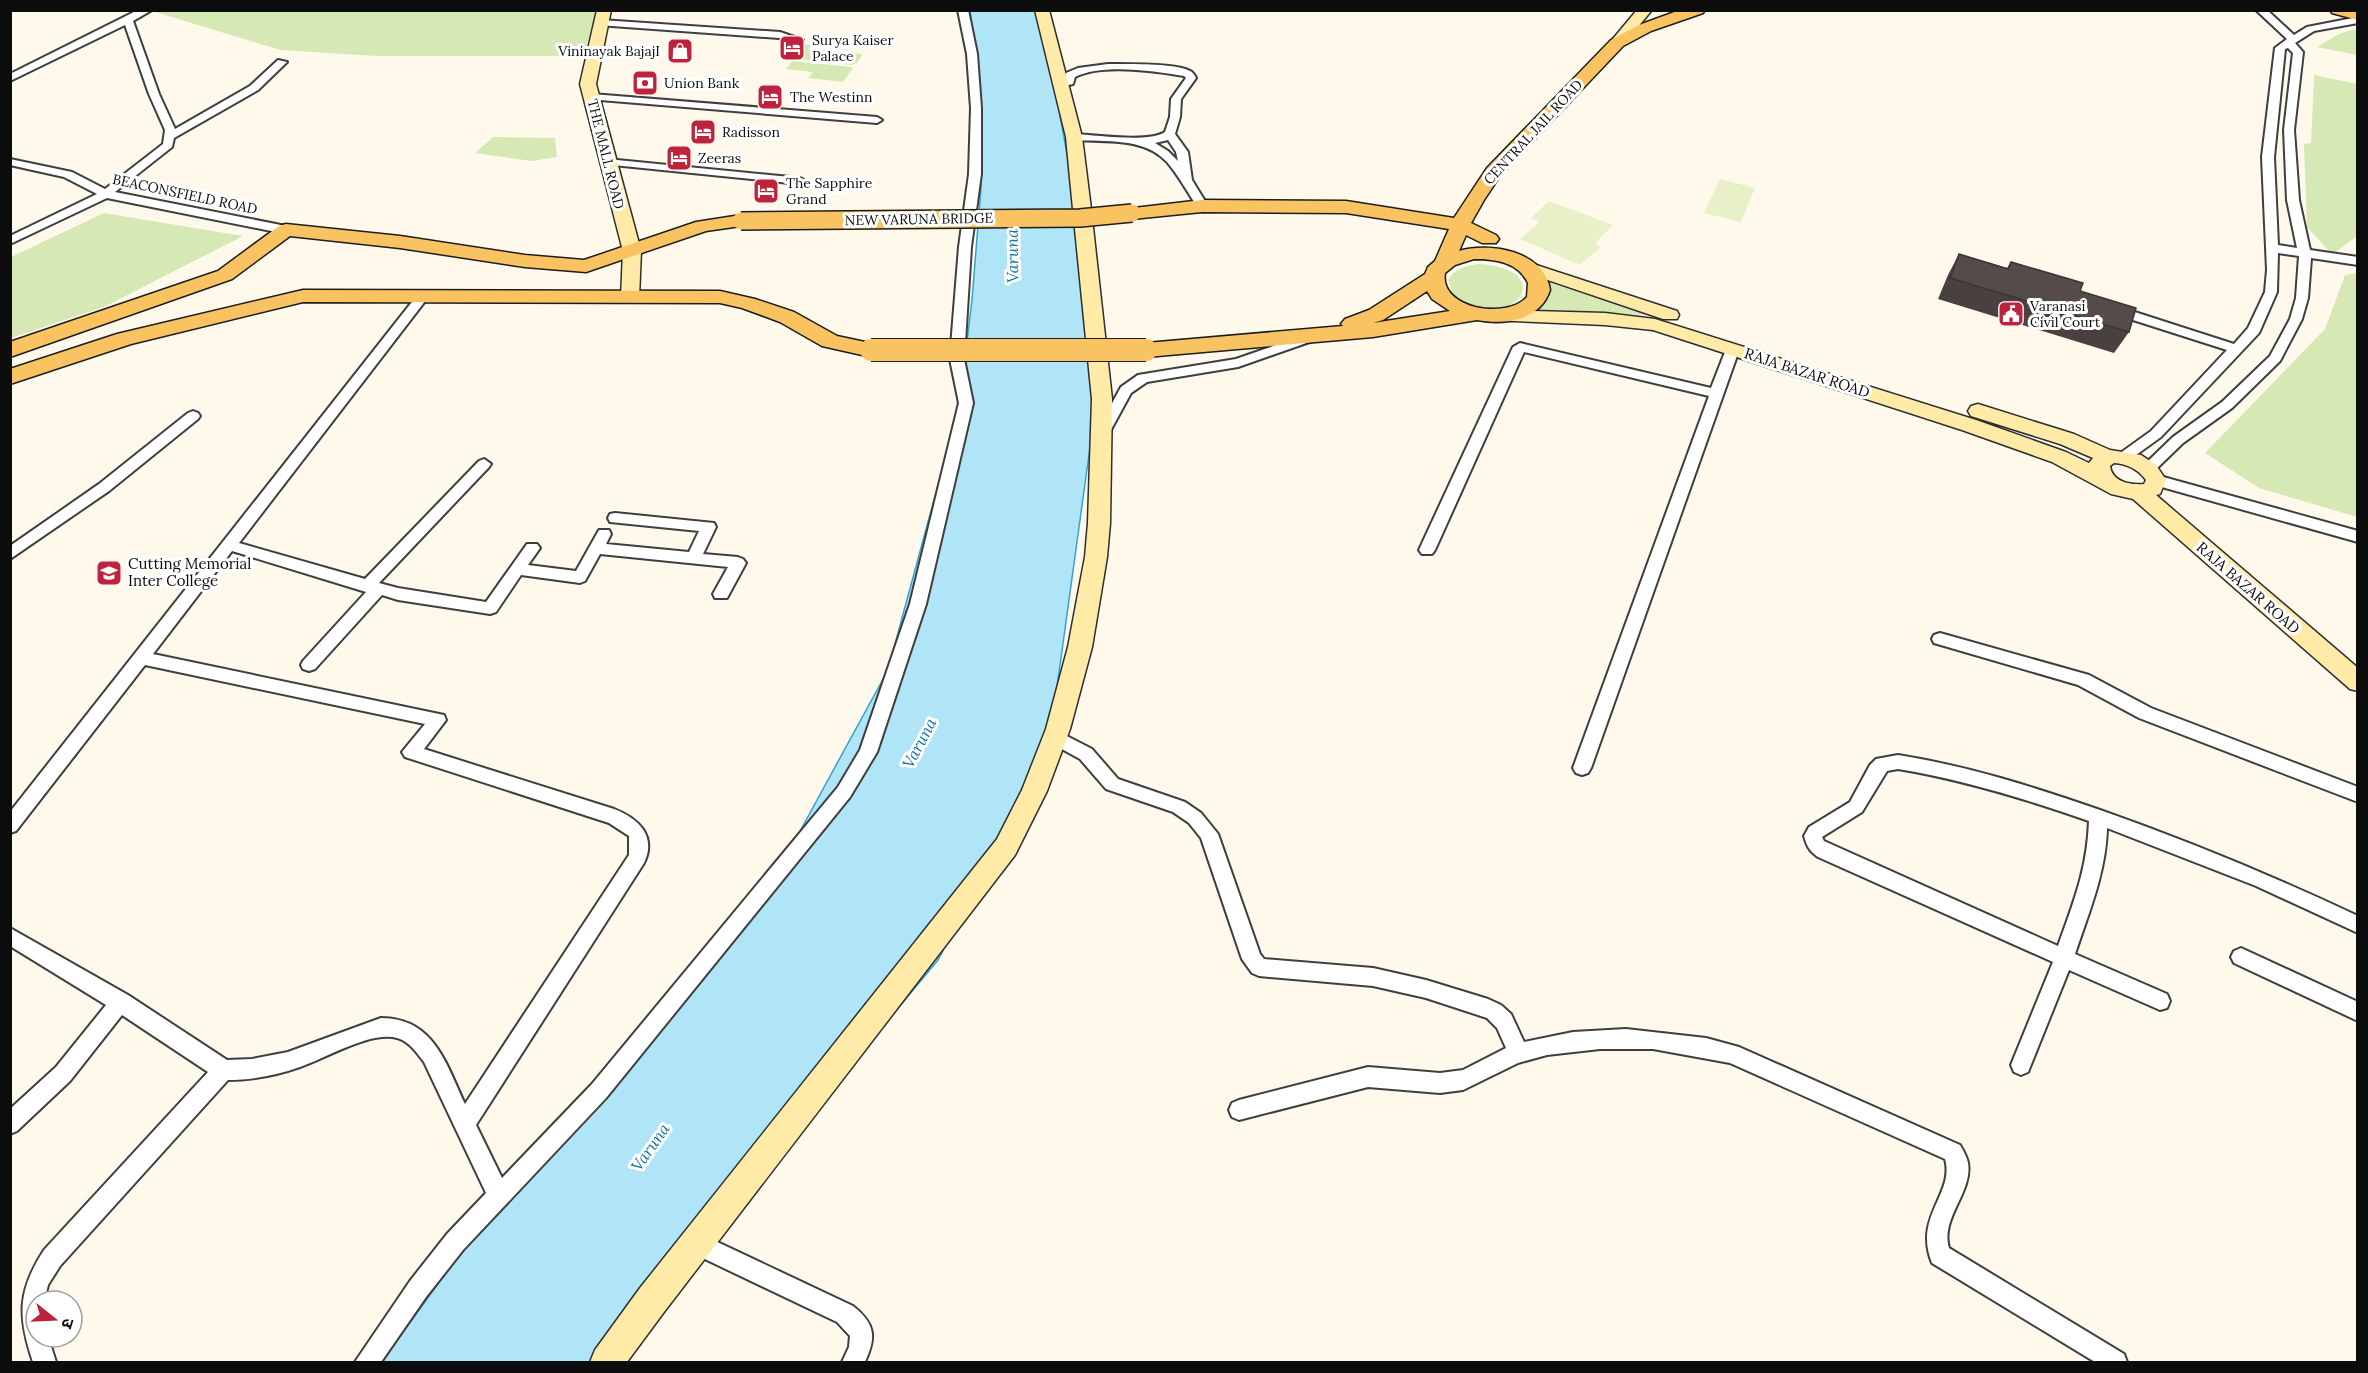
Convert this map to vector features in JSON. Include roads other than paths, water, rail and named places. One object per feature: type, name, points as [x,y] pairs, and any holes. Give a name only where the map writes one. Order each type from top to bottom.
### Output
[{"type":"main road","name":"CENTRAL JAIL ROAD","points":[[1439,269],[1478,191],[1502,161],[1518,149],[1617,43],[1645,28],[1697,10]]},
{"type":"main road","points":[[2338,10],[2358,15]]},
{"type":"main road","points":[[1506,257],[1489,239],[1487,216],[1492,199],[1515,163],[1518,149]]},
{"type":"main road","name":"NEW VARUNA BRIDGE","points":[[286,230],[400,242],[525,261],[586,266],[703,226],[741,221],[1080,218],[1202,206],[1356,208],[1459,225],[1489,239]]},
{"type":"main road","points":[[10,350],[225,275],[286,230]]},
{"type":"main road","points":[[10,377],[125,339],[303,296],[720,297],[748,303],[787,317],[830,341],[872,350],[1146,350],[1320,336],[1524,310],[1534,303],[1539,294],[1540,285],[1536,276],[1527,267],[1506,257],[1473,253],[1439,269],[1376,315],[1320,336]]},
{"type":"main road","points":[[1439,269],[1436,290],[1447,302],[1486,315]]},
{"type":"street","points":[[10,78],[147,10]]},
{"type":"street","points":[[368,1362],[418,1289],[447,1252],[599,1091],[837,801],[868,752],[918,604],[966,404],[957,359],[965,247],[975,174],[976,108],[972,54],[963,10]]},
{"type":"street","points":[[607,1362],[696,1244],[1006,847],[1034,791],[1055,737],[1080,647],[1093,575],[1099,523],[1102,399],[1074,137],[1042,10]]},
{"type":"street","name":"CENTRAL JAIL ROAD","points":[[1617,43],[1645,10]]},
{"type":"street","points":[[2148,480],[2178,440],[2227,405],[2275,358],[2296,319],[2302,298],[2305,258],[2293,200],[2289,130],[2298,52],[2292,42],[2261,10]]},
{"type":"street","points":[[602,17],[780,35],[798,40]]},
{"type":"street","name":"THE MALL ROAD","points":[[602,17],[588,84],[632,251],[630,298]]},
{"type":"street","points":[[10,241],[106,194],[168,145],[170,130],[154,94],[128,20]]},
{"type":"street","points":[[2106,480],[2101,475],[2099,464],[2156,434],[2254,330],[2271,292],[2272,248],[2268,157],[2280,48],[2312,29],[2358,20]]},
{"type":"street","points":[[170,137],[254,88],[282,63]]},
{"type":"street","points":[[1060,84],[1069,82],[1070,75],[1075,71],[1099,67],[1188,73],[1191,78],[1175,102],[1175,117],[1170,134],[1164,138],[1141,142],[1074,137]]},
{"type":"street","points":[[592,97],[877,120]]},
{"type":"street","points":[[1170,134],[1182,152],[1186,181]]},
{"type":"street","points":[[1141,142],[1163,152],[1202,206]]},
{"type":"street","name":"BEACONSFIELD ROAD","points":[[10,162],[68,174],[106,194],[286,230]]},
{"type":"street","points":[[608,162],[800,181]]},
{"type":"street","points":[[2272,248],[2305,258],[2357,262]]},
{"type":"street","points":[[1527,267],[2067,439],[2116,457],[2148,480],[2358,537]]},
{"type":"street","points":[[10,826],[423,296]]},
{"type":"street","points":[[2101,306],[2237,349]]},
{"type":"street","name":"RAJA BAZAR ROAD","points":[[1486,315],[1631,321],[1682,332],[2059,457],[2122,489],[2148,480],[2358,682]]},
{"type":"street","points":[[1101,435],[1126,390],[1135,382],[1154,375],[1238,363],[1320,336]]},
{"type":"street","points":[[1427,550],[1520,347],[1717,394]]},
{"type":"street","points":[[1582,768],[1732,350]]},
{"type":"street","points":[[10,554],[80,508],[193,416]]},
{"type":"street","points":[[309,665],[373,587],[484,464]]},
{"type":"street","points":[[615,518],[709,527],[693,559]]},
{"type":"street","points":[[517,569],[580,577],[604,534]]},
{"type":"street","points":[[230,545],[373,587],[444,603],[490,608],[532,548]]},
{"type":"street","points":[[596,548],[738,563],[721,594]]},
{"type":"street","points":[[1941,639],[2083,680],[2145,714],[2358,795]]},
{"type":"street","points":[[141,658],[438,720],[411,753],[614,817],[629,823],[637,831],[641,843],[638,857],[464,1125]]},
{"type":"street","points":[[1055,737],[1086,754],[1119,789],[1165,800],[1179,807],[1202,825],[1209,834],[1254,964],[1270,970],[1373,976],[1488,1008],[1496,1011],[1504,1020],[1518,1053]]},
{"type":"street","points":[[2160,1001],[1824,851],[1816,846],[1813,836],[1815,832],[1856,807],[1876,770],[1882,764],[1890,762],[1948,770],[1986,779],[2158,838],[2263,880],[2358,925]]},
{"type":"street","points":[[2022,1065],[2064,958],[2091,879],[2097,853],[2098,818]]},
{"type":"street","points":[[10,936],[121,1002],[223,1070],[250,1070],[273,1066],[326,1048],[358,1033],[393,1027],[409,1031],[421,1039],[431,1054],[499,1196]]},
{"type":"street","points":[[2241,957],[2358,1012]]},
{"type":"street","points":[[10,1124],[63,1074],[121,1002]]},
{"type":"street","points":[[1239,1110],[1368,1077],[1386,1076],[1435,1082],[1464,1079],[1518,1053],[1566,1042],[1600,1039],[1658,1039],[1700,1045],[1732,1054],[1946,1147],[1956,1157],[1957,1162],[1936,1237],[1937,1250],[1941,1255],[2116,1362]]},
{"type":"street","points":[[34,1289],[40,1275],[52,1258],[223,1070]]},
{"type":"street","points":[[696,1244],[858,1322],[862,1333],[861,1344],[853,1362]]},
{"type":"water","name":"Varuna","points":[[970,11],[1041,11],[1071,176],[1100,375],[1048,752],[938,960],[690,1259],[628,1362],[381,1362],[481,1225],[799,833],[888,670],[959,407],[972,300],[981,188],[978,67]]},
{"type":"place","name":"Surya Kaiser Palace","points":[[792,48]]},
{"type":"place","name":"Vininayak BajajI","points":[[680,51]]},
{"type":"place","name":"Union Bank","points":[[645,83]]},
{"type":"place","name":"The Westinn","points":[[770,97]]},
{"type":"place","name":"Radisson","points":[[703,132]]},
{"type":"place","name":"Zeeras","points":[[679,158]]},
{"type":"place","name":"The Sapphire Grand","points":[[766,191]]},
{"type":"place","name":"Varanasi Civil Court","points":[[2011,314]]},
{"type":"place","name":"Cutting Memorial Inter College","points":[[109,573]]}]
